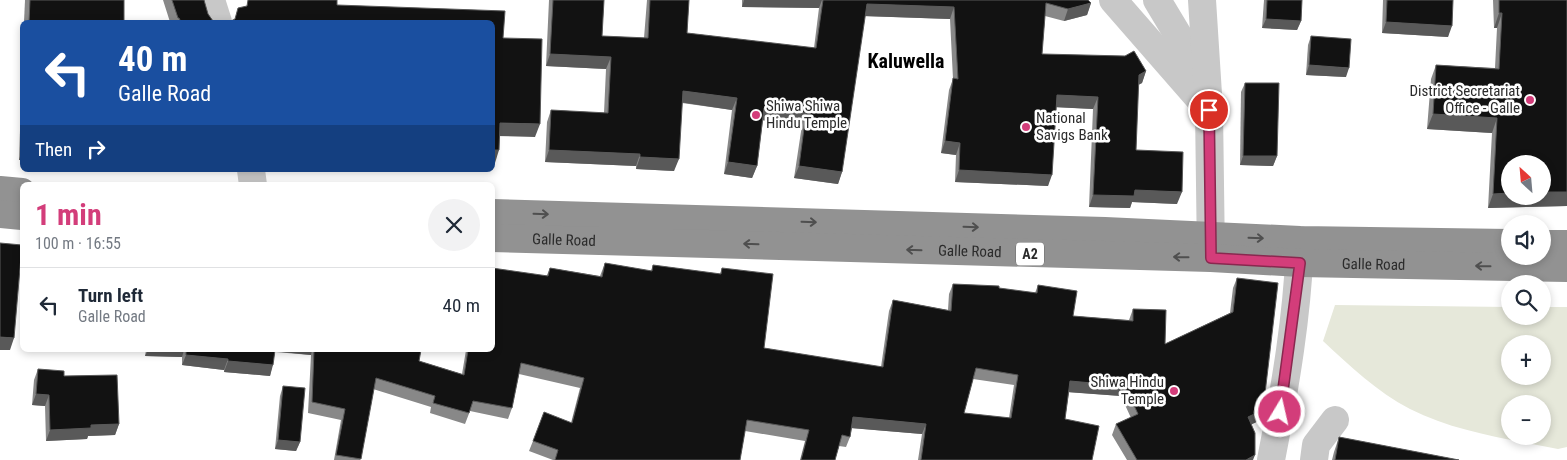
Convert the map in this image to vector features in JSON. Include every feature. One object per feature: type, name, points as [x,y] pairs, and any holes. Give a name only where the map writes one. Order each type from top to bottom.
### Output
[{"type":"highway","points":[[0,190],[20,192]]},
{"type":"highway","name":"Galle Road","points":[[495,213],[1105,231],[1212,247]]},
{"type":"highway","points":[[0,214],[20,216]]},
{"type":"highway","name":"Galle Road","points":[[495,238],[1212,247],[1567,268]]},
{"type":"highway","name":"Galle Road","points":[[1300,251],[1501,243]]},
{"type":"highway","points":[[1551,244],[1567,244]]},
{"type":"street","points":[[211,0],[217,20]]},
{"type":"street","points":[[1112,0],[1209,110]]},
{"type":"street","points":[[1157,0],[1187,50],[1209,110]]},
{"type":"street","points":[[1202,0],[1209,110],[1212,247]]},
{"type":"street","points":[[1271,460],[1283,396],[1300,251]]},
{"type":"street","points":[[1314,460],[1316,445],[1335,420]]},
{"type":"shaded area","points":[[1335,305],[1501,307],[1501,325],[1551,325],[1551,307],[1567,307],[1567,447],[1558,449],[1538,445],[1551,445],[1551,395],[1501,395],[1501,438],[1445,424],[1427,417],[1410,409],[1375,387],[1323,341]]},
{"type":"building","points":[[30,0],[124,0],[124,20],[29,20]]},
{"type":"building","points":[[172,0],[204,0],[208,14],[212,20],[180,20]]},
{"type":"building","points":[[248,0],[337,0],[337,5],[505,11],[503,38],[542,39],[540,124],[500,123],[499,150],[495,150],[495,20],[233,20],[238,8],[247,6]]},
{"type":"building","points":[[553,0],[604,0],[602,36],[648,38],[650,0],[689,0],[687,33],[816,48],[823,0],[1088,0],[1091,3],[1068,9],[1046,3],[1042,54],[1125,56],[1134,51],[1146,71],[1139,75],[1136,150],[1183,152],[1182,192],[1135,190],[1134,196],[1093,195],[1098,97],[1057,95],[1052,175],[959,170],[960,143],[945,141],[953,78],[958,79],[954,7],[867,4],[842,172],[799,166],[806,113],[764,108],[757,166],[728,162],[737,98],[683,91],[679,159],[640,157],[640,154],[549,150],[551,110],[608,113],[611,57],[550,54]]},
{"type":"building","points":[[1267,0],[1302,0],[1301,21],[1266,19]]},
{"type":"building","points":[[1387,0],[1453,0],[1452,26],[1386,22]]},
{"type":"building","name":"District Secretariat Office - Galle","points":[[1499,0],[1567,0],[1567,192],[1551,192],[1551,155],[1501,155],[1501,194],[1493,194],[1497,118],[1433,114],[1436,65],[1499,69],[1502,13],[1499,13]]},
{"type":"building","points":[[1311,36],[1351,39],[1349,68],[1309,65]]},
{"type":"building","points":[[1245,83],[1279,83],[1277,156],[1243,156]]},
{"type":"building","points":[[0,243],[20,245],[20,268],[14,338],[0,337]]},
{"type":"building","points":[[605,263],[652,271],[653,265],[721,274],[722,268],[773,274],[764,348],[883,367],[893,300],[951,311],[953,284],[999,286],[999,288],[1037,293],[1038,285],[1077,291],[1073,316],[1133,321],[1133,309],[1166,310],[1165,344],[1233,312],[1237,278],[1278,283],[1264,402],[1267,408],[1248,417],[1255,433],[1255,455],[1246,460],[1137,460],[1116,424],[1138,414],[1125,386],[1070,381],[1065,419],[1099,426],[1092,460],[921,460],[926,424],[853,417],[850,437],[842,435],[835,460],[801,460],[809,430],[747,420],[740,460],[555,460],[558,450],[533,441],[544,412],[572,423],[584,378],[521,363],[512,408],[473,401],[469,413],[433,403],[435,396],[376,378],[361,459],[336,455],[345,409],[312,402],[314,352],[421,352],[419,361],[464,375],[468,352],[495,352],[495,268],[548,276],[550,268],[602,277]],"holes":[[[976,368],[1018,375],[1011,418],[964,413]]]},
{"type":"building","points":[[186,352],[275,352],[273,365],[186,355]]},
{"type":"building","points":[[38,369],[64,371],[64,376],[117,375],[119,424],[91,425],[91,428],[50,430],[49,395],[36,394]]},
{"type":"building","points":[[283,386],[305,388],[300,442],[278,440]]},
{"type":"building","points":[[1339,437],[1459,460],[1335,460]]},
{"type":"place","name":"District Secretariat Office - Galle","points":[[1530,100]]},
{"type":"place","name":"Shiwa Shiwa Hindu Temple","points":[[756,115]]},
{"type":"place","name":"National Savigs Bank","points":[[1026,127]]},
{"type":"place","name":"Shiwa Hindu Temple","points":[[1174,391]]},
{"type":"district","name":"Kaluwella","points":[[906,61]]},
{"type":"route","points":[[1209,110],[1211,258],[1300,263],[1280,412]]}]
